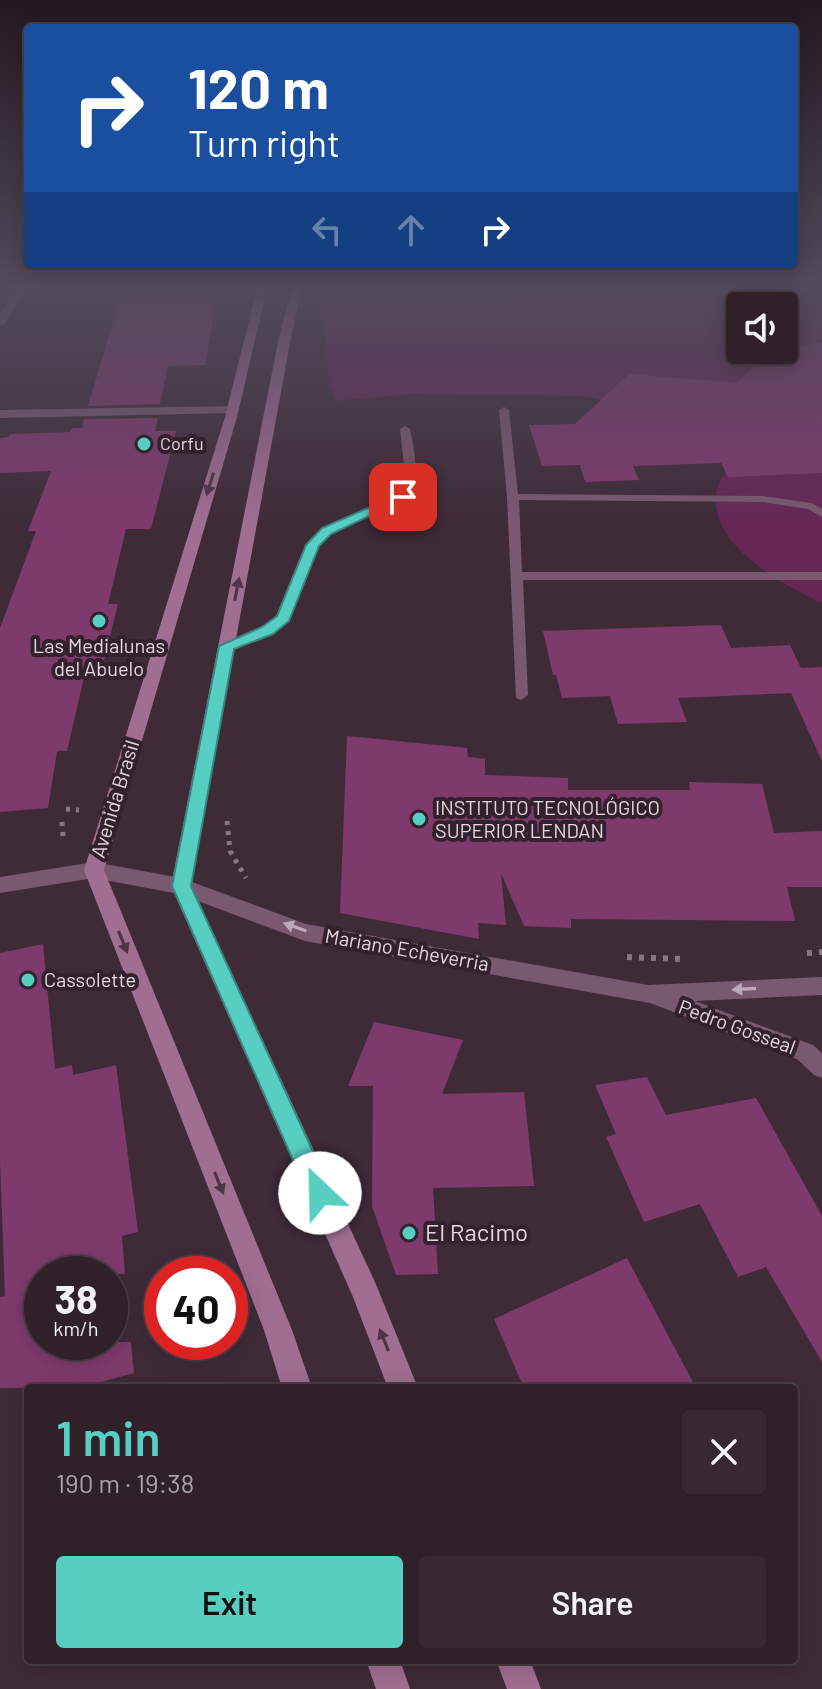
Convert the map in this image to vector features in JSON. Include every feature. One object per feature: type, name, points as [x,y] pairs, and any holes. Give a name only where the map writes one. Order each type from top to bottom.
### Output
[{"type":"street","name":"Avenida Brasil","points":[[244,364],[94,870],[278,1330],[296,1384]]},
{"type":"street","points":[[280,364],[181,886],[365,1292],[401,1384]]},
{"type":"street","points":[[0,414],[233,409]]},
{"type":"street","name":"Mariano Echeverria","points":[[0,885],[94,870],[181,886],[305,932],[648,994],[822,986]]},
{"type":"street","name":"Pedro Gosseal","points":[[648,994],[805,1052],[822,1068]]},
{"type":"street","points":[[384,1664],[393,1689]]},
{"type":"street","points":[[515,1664],[524,1689]]},
{"type":"lane","points":[[504,410],[513,497],[521,695]]},
{"type":"lane","points":[[227,646],[268,631],[284,618],[313,545],[327,531],[403,497],[410,487],[412,475],[405,429]]},
{"type":"lane","points":[[513,497],[772,499],[811,506],[822,514]]},
{"type":"lane","points":[[516,576],[822,576]]},
{"type":"path","points":[[66,809],[79,810]]},
{"type":"path","points":[[227,815],[227,844],[235,864],[256,885]]},
{"type":"path","points":[[62,822],[63,836]]},
{"type":"path","points":[[791,954],[822,952]]},
{"type":"path","points":[[625,957],[683,960]]},
{"type":"shaded area","points":[[327,364],[822,364],[822,603],[766,572],[732,541],[721,523],[716,503],[719,483],[734,462],[707,428],[585,396],[413,394],[335,401]]},
{"type":"building","points":[[101,364],[205,364],[168,366],[160,404],[88,406]]},
{"type":"building","points":[[757,364],[822,364],[822,473],[728,477],[721,463],[633,466],[639,480],[585,482],[580,465],[542,466],[529,425],[575,424],[629,374],[736,383]]},
{"type":"building","points":[[158,418],[155,431],[176,431],[151,529],[126,529],[108,604],[118,604],[104,660],[88,660],[67,751],[57,751],[48,808],[0,812],[0,628],[36,531],[28,531],[51,471],[0,473],[0,438],[10,434],[70,432],[72,428],[82,428],[84,419]]},
{"type":"building","points":[[721,625],[731,648],[790,645],[801,668],[822,667],[822,761],[791,693],[678,698],[687,722],[618,724],[610,696],[562,698],[543,631]]},
{"type":"building","points":[[347,736],[467,748],[468,757],[485,759],[485,775],[568,778],[568,790],[690,790],[689,782],[762,784],[774,833],[822,831],[822,887],[787,887],[795,921],[571,919],[571,928],[524,926],[501,873],[506,925],[478,923],[479,939],[340,913]]},
{"type":"building","points":[[43,944],[55,1069],[72,1065],[73,1075],[116,1065],[138,1232],[122,1236],[124,1256],[24,1256],[24,1360],[128,1360],[128,1342],[131,1342],[134,1373],[94,1384],[24,1384],[24,1388],[0,1388],[0,1297],[5,1296],[0,1160],[0,953]]},
{"type":"building","points":[[374,1022],[463,1040],[442,1094],[524,1092],[534,1186],[433,1188],[438,1274],[396,1275],[372,1206],[373,1086],[348,1086]]},
{"type":"building","points":[[647,1077],[666,1115],[756,1098],[822,1216],[822,1362],[766,1267],[738,1277],[700,1204],[644,1222],[606,1137],[616,1134],[595,1085]]},
{"type":"building","points":[[627,1258],[694,1384],[522,1384],[494,1319]]},
{"type":"place","name":"Corfu","points":[[144,444]]},
{"type":"place","name":"Las Medialunas del Abuelo","points":[[99,621]]},
{"type":"place","name":"INSTITUTO TECNOLÓGICO SUPERIOR LENDAN","points":[[419,819]]},
{"type":"place","name":"Cassolette","points":[[28,980]]},
{"type":"place","name":"El Racimo","points":[[409,1233]]},
{"type":"route","points":[[320,1193],[181,886],[227,646],[268,631],[284,618],[313,545],[327,531],[350,518],[382,508],[403,497]]}]
